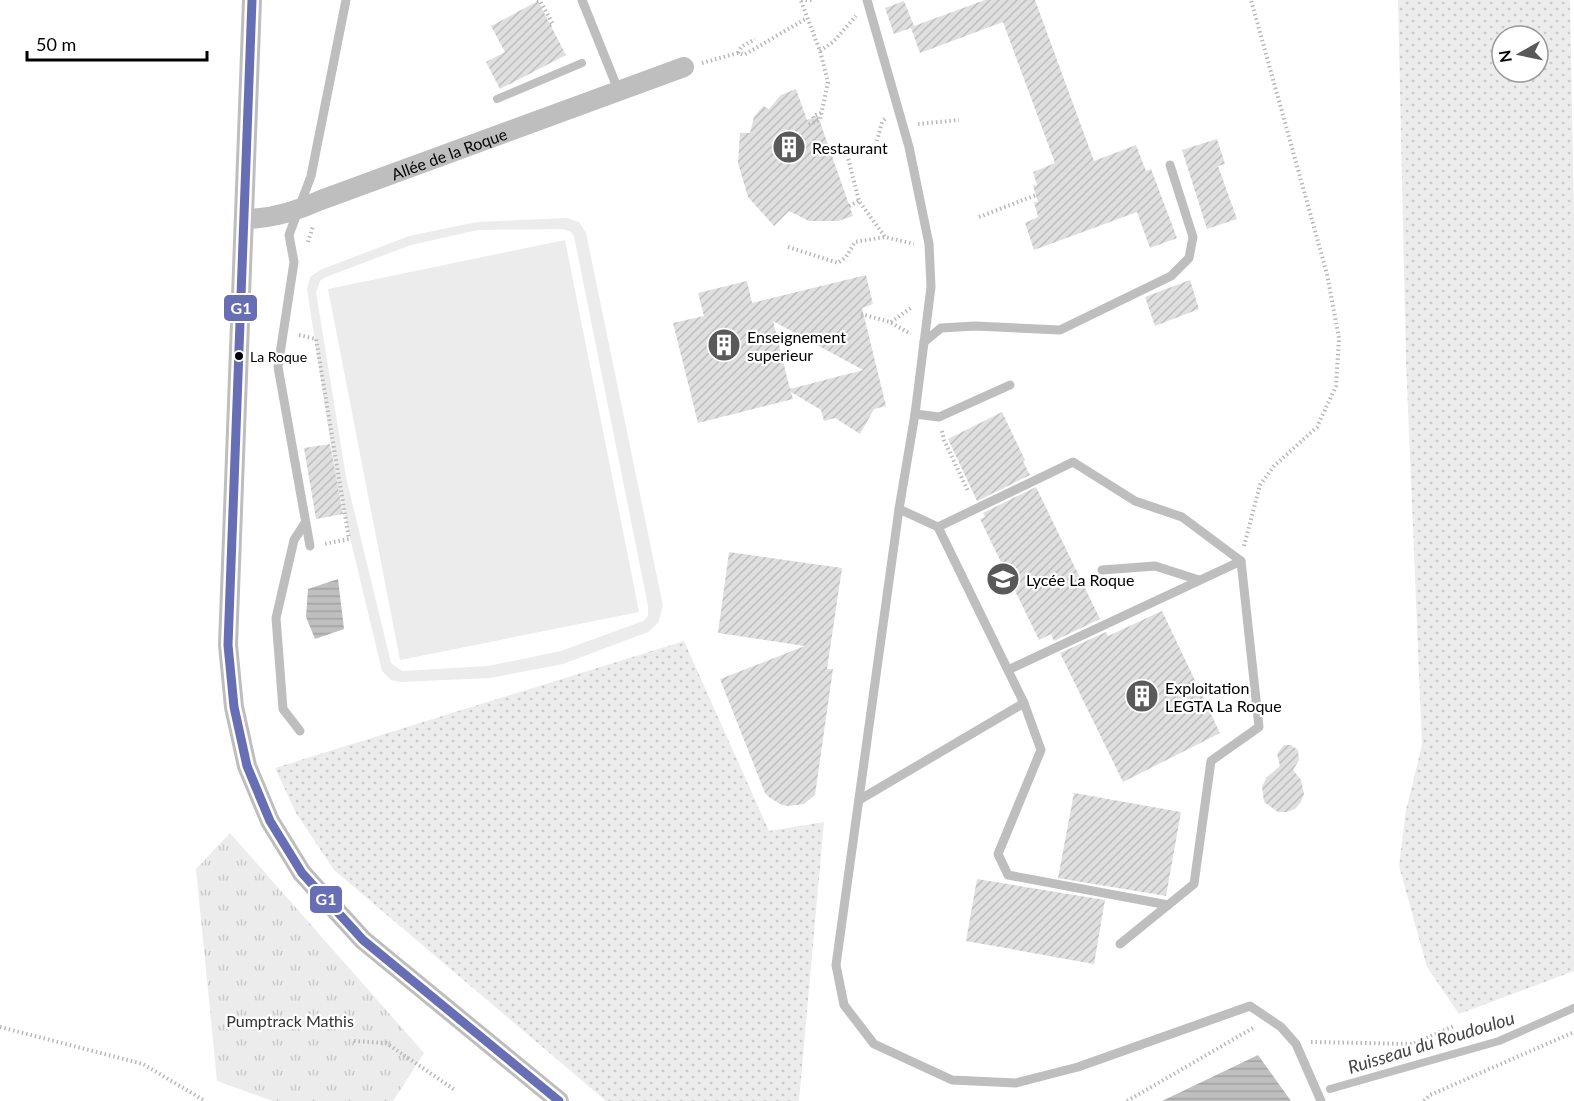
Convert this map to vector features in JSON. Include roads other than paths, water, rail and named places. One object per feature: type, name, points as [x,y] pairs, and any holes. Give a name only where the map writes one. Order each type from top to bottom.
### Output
[{"type":"street","points":[[252,0],[228,645],[234,707],[247,765],[270,820],[302,873],[363,940],[559,1101]]},
{"type":"street","name":"Allée de la Roque","points":[[244,219],[258,219],[298,210],[684,67]]},
{"type":"lane","points":[[310,546],[279,367],[294,262],[289,235],[311,176],[346,0]]},
{"type":"lane","points":[[582,0],[619,92]]},
{"type":"lane","points":[[867,0],[909,147],[929,244],[931,288],[836,965],[844,1005],[874,1044],[951,1080],[1016,1083],[1078,1067],[1250,1006],[1281,1027],[1296,1044],[1321,1101]]},
{"type":"lane","points":[[924,342],[941,328],[975,326],[1060,330],[1171,276],[1189,258],[1193,237],[1170,165]]},
{"type":"lane","points":[[915,414],[939,417],[1010,385]]},
{"type":"lane","points":[[938,526],[1073,462],[1135,501],[1182,517],[1241,561],[1259,728],[1211,761],[1194,884],[1120,944]]},
{"type":"lane","points":[[899,509],[938,526],[1024,703],[1041,750],[998,854],[1008,875],[1168,905]]},
{"type":"lane","points":[[300,731],[283,709],[276,618],[294,540],[305,523]]},
{"type":"lane","points":[[1008,670],[1241,561]]},
{"type":"lane","points":[[1102,570],[1155,566],[1199,580]]},
{"type":"lane","points":[[859,800],[1024,703]]},
{"type":"waterway","points":[[497,99],[582,63]]},
{"type":"waterway","name":"Ruisseau du Roudoulou","points":[[1330,1089],[1499,1041],[1574,1008]]},
{"type":"place","name":"Restaurant","points":[[789,147]]},
{"type":"place","name":"Enseignement superieur","points":[[724,345]]},
{"type":"place","name":"La Roque","points":[[239,356]]},
{"type":"place","name":"Lycée La Roque","points":[[1003,579]]},
{"type":"place","name":"Exploitation LEGTA La Roque","points":[[1142,696]]},
{"type":"park label","name":"Pumptrack Mathis","points":[[290,1020]]}]
